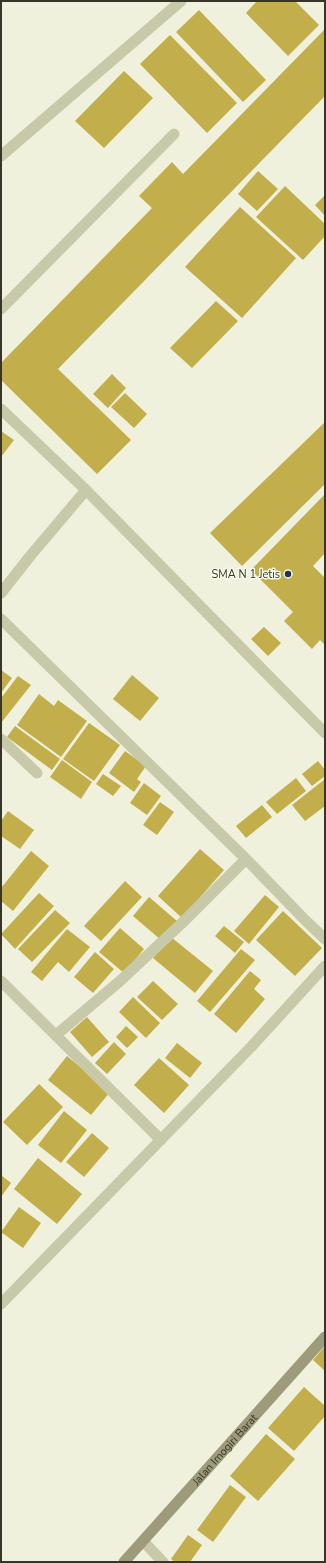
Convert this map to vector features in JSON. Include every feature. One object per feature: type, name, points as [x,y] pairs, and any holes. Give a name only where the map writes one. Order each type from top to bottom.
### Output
[{"type":"main road","name":"Jalan Imogiri Barat","points":[[124,1562],[325,1337]]},
{"type":"street","points":[[1,156],[180,1]]},
{"type":"street","points":[[1,309],[174,134]]},
{"type":"street","points":[[1,409],[86,490],[325,733]]},
{"type":"street","points":[[1,593],[86,490]]},
{"type":"street","points":[[1,619],[246,859],[325,939]]},
{"type":"street","points":[[1,738],[36,773]]},
{"type":"street","points":[[56,1035],[120,981],[181,924],[246,859]]},
{"type":"street","points":[[1,1304],[251,1047],[325,966]]},
{"type":"street","points":[[1,981],[161,1140]]},
{"type":"street","points":[[143,1541],[163,1562]]},
{"type":"building","points":[[257,1],[295,1],[319,25],[288,56],[246,13]]},
{"type":"building","points":[[199,10],[266,80],[243,102],[176,32]]},
{"type":"building","points":[[325,29],[325,96],[58,369],[131,440],[97,474],[1,380],[1,363],[152,208],[139,196],[172,162],[183,174]]},
{"type":"building","points":[[170,35],[237,103],[207,133],[140,64]]},
{"type":"building","points":[[124,71],[153,98],[104,148],[75,121]]},
{"type":"building","points":[[258,171],[278,189],[257,211],[238,194]]},
{"type":"building","points":[[285,186],[325,224],[325,236],[303,260],[256,217]]},
{"type":"building","points":[[325,195],[325,216],[315,205]]},
{"type":"building","points":[[240,207],[296,258],[242,318],[185,267]]},
{"type":"building","points":[[216,301],[238,321],[192,368],[170,348]]},
{"type":"building","points":[[112,374],[126,388],[108,408],[93,394]]},
{"type":"building","points":[[125,393],[147,414],[134,428],[111,407]]},
{"type":"building","points":[[325,422],[325,484],[242,566],[210,533]]},
{"type":"building","points":[[1,431],[14,440],[1,457]]},
{"type":"building","name":"SMA N 1 Jetis","points":[[325,494],[325,553],[313,566],[325,578],[325,645],[320,640],[312,649],[284,621],[293,612],[251,570]]},
{"type":"building","points":[[264,627],[281,643],[268,656],[251,639]]},
{"type":"building","points":[[1,670],[12,678],[1,693]]},
{"type":"building","points":[[132,675],[159,698],[140,721],[113,699]]},
{"type":"building","points":[[18,676],[31,685],[1,723],[1,698]]},
{"type":"building","points":[[39,694],[54,706],[58,700],[87,721],[61,757],[17,725]]},
{"type":"building","points":[[89,723],[120,745],[94,781],[63,759]]},
{"type":"building","points":[[15,726],[60,759],[52,770],[7,737]]},
{"type":"building","points":[[125,751],[146,766],[137,779],[141,782],[134,792],[109,773]]},
{"type":"building","points":[[62,760],[92,782],[81,799],[50,777]]},
{"type":"building","points":[[318,761],[325,770],[325,776],[312,786],[302,774]]},
{"type":"building","points":[[103,774],[121,786],[113,796],[96,784]]},
{"type":"building","points":[[296,778],[306,791],[277,814],[266,802]]},
{"type":"building","points":[[325,779],[325,806],[305,821],[292,805]]},
{"type":"building","points":[[144,783],[161,796],[147,815],[130,803]]},
{"type":"building","points":[[160,802],[174,812],[157,835],[143,825]]},
{"type":"building","points":[[262,805],[272,817],[246,838],[236,826]]},
{"type":"building","points":[[8,811],[34,830],[20,849],[1,836],[1,821]]},
{"type":"building","points":[[200,849],[224,870],[182,918],[158,896]]},
{"type":"building","points":[[31,851],[49,866],[13,911],[1,901],[1,888]]},
{"type":"building","points":[[125,881],[142,897],[101,941],[84,926]]},
{"type":"building","points":[[39,893],[54,906],[15,949],[1,934]]},
{"type":"building","points":[[265,895],[279,907],[249,944],[234,931]]},
{"type":"building","points":[[149,897],[177,921],[161,940],[133,916]]},
{"type":"building","points":[[55,910],[70,923],[32,962],[18,949]]},
{"type":"building","points":[[283,911],[322,948],[295,976],[256,940]]},
{"type":"building","points":[[224,926],[244,942],[235,953],[215,936]]},
{"type":"building","points":[[120,928],[144,949],[124,973],[99,952]]},
{"type":"building","points":[[67,929],[90,947],[69,972],[58,962],[42,981],[31,972]]},
{"type":"building","points":[[171,937],[213,971],[195,993],[153,958]]},
{"type":"building","points":[[241,949],[255,960],[210,1012],[197,1001]]},
{"type":"building","points":[[95,952],[114,969],[93,993],[74,977]]},
{"type":"building","points":[[250,971],[261,980],[254,989],[265,999],[236,1033],[214,1014]]},
{"type":"building","points":[[153,981],[178,1004],[162,1020],[137,997]]},
{"type":"building","points":[[133,997],[160,1023],[146,1038],[119,1012]]},
{"type":"building","points":[[87,1017],[109,1042],[92,1057],[70,1032]]},
{"type":"building","points":[[126,1026],[138,1037],[127,1048],[116,1037]]},
{"type":"building","points":[[114,1042],[126,1054],[107,1074],[95,1063]]},
{"type":"building","points":[[177,1043],[202,1063],[190,1078],[165,1058]]},
{"type":"building","points":[[67,1056],[110,1092],[91,1115],[48,1080]]},
{"type":"building","points":[[159,1058],[189,1085],[164,1113],[134,1085]]},
{"type":"building","points":[[39,1084],[63,1107],[27,1145],[3,1122]]},
{"type":"building","points":[[64,1111],[87,1130],[61,1163],[38,1145]]},
{"type":"building","points":[[92,1133],[109,1148],[84,1177],[66,1162]]},
{"type":"building","points":[[38,1158],[82,1194],[57,1224],[14,1189]]},
{"type":"building","points":[[1,1175],[11,1183],[1,1197]]},
{"type":"building","points":[[19,1207],[41,1223],[23,1248],[1,1232]]},
{"type":"building","points":[[325,1346],[325,1371],[313,1360]]},
{"type":"building","points":[[304,1387],[325,1406],[325,1416],[294,1451],[268,1428]]},
{"type":"building","points":[[266,1434],[295,1459],[258,1501],[230,1476]]},
{"type":"building","points":[[230,1485],[246,1497],[213,1542],[197,1530]]},
{"type":"building","points":[[188,1535],[202,1545],[190,1562],[175,1562],[171,1559]]},
{"type":"place","name":"SMA N 1 Jetis","points":[[288,574]]}]
